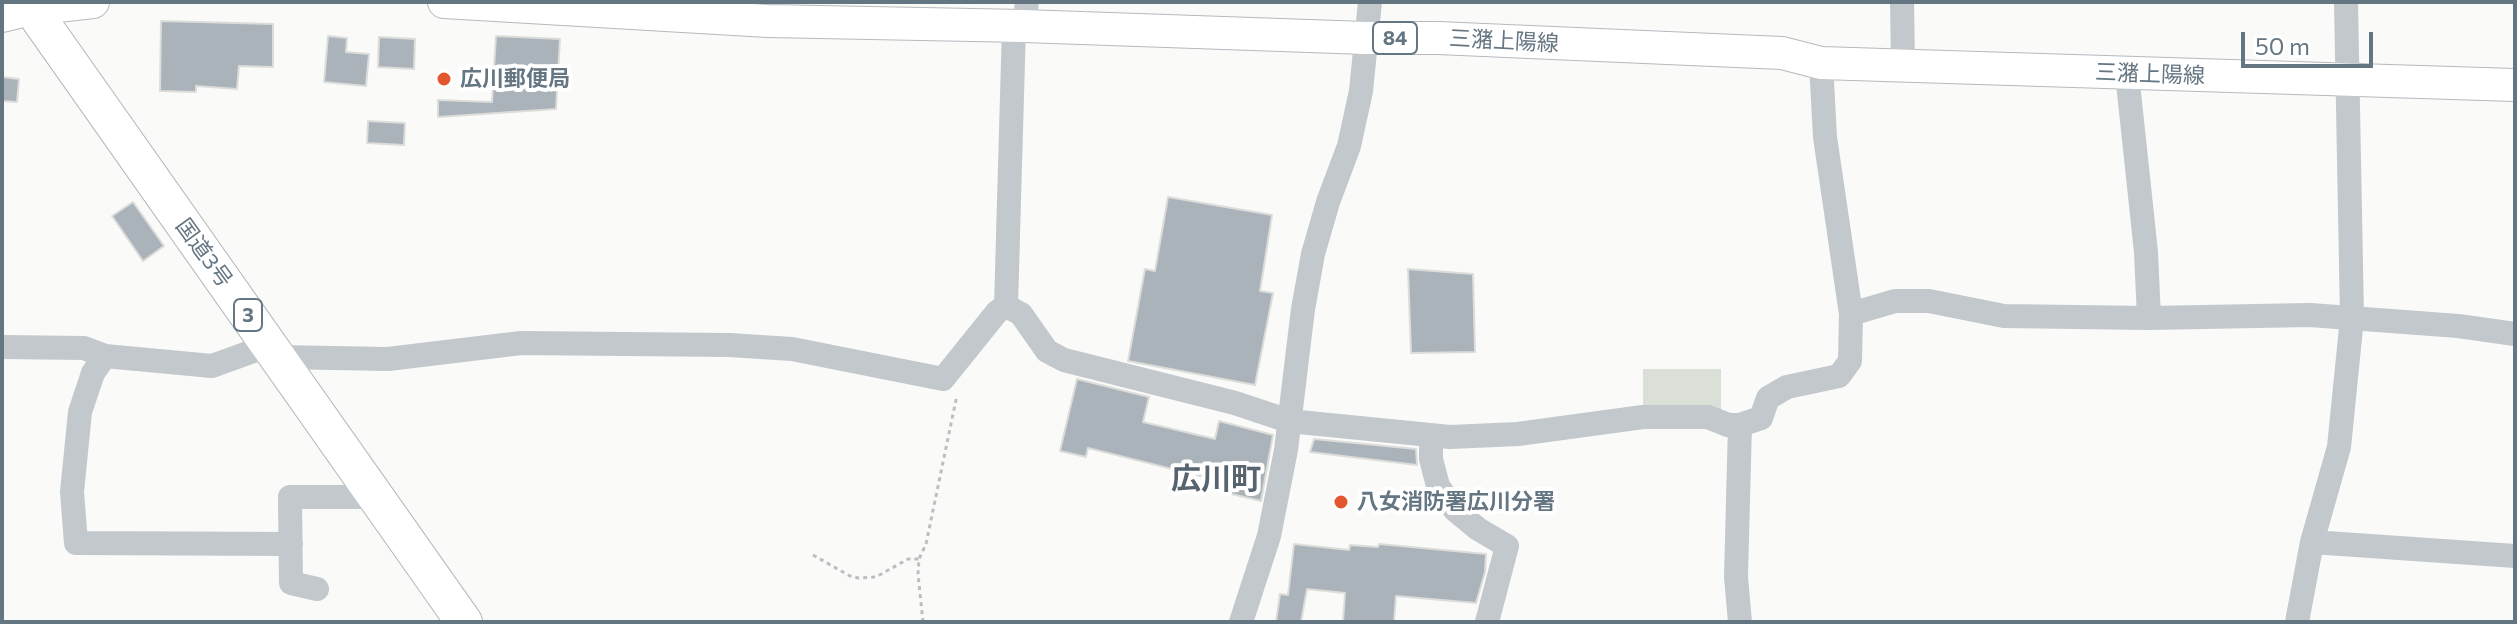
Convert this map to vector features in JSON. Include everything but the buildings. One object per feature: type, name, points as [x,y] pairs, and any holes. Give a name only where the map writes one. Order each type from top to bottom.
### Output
[{"type":"highway","name":"国道3号","points":[[20,9],[274,351],[464,622]]},
{"type":"main road","points":[[20,9],[93,2]]},
{"type":"main road","name":"三潴上陽線","points":[[444,2],[1022,18],[1366,38],[1438,38],[1782,53],[1821,63],[2515,85]]},
{"type":"street","points":[[1241,622],[1269,536],[1286,450],[1313,254],[1349,146],[1361,91],[1370,2]]},
{"type":"street","points":[[1902,2],[1903,64]]},
{"type":"street","points":[[2297,622],[2312,542],[2339,447],[2352,318],[2346,2]]},
{"type":"street","points":[[1006,306],[1022,18]]},
{"type":"street","points":[[1006,306],[1021,314],[1047,351],[1064,360],[1235,403],[1289,421],[1450,437],[1518,434],[1643,417],[1708,417],[1728,425],[1740,425],[1761,418],[1768,398],[1787,387],[1839,376],[1850,361],[1851,314],[1825,137],[1821,63]]},
{"type":"street","points":[[2127,74],[2146,252],[2149,318]]},
{"type":"street","points":[[1851,314],[1895,301],[1929,301],[2004,316],[2149,318],[2310,315],[2458,326],[2515,334]]},
{"type":"street","points":[[2,347],[84,348],[105,356],[212,366],[274,351],[388,359],[521,343],[729,345],[792,349],[943,379],[997,312],[1006,306]]},
{"type":"street","points":[[105,356],[93,373],[80,412],[72,492],[76,543],[291,544]]},
{"type":"street","points":[[1740,425],[1736,577],[1740,622]]},
{"type":"street","points":[[1431,435],[1431,459],[1438,486],[1455,510],[1478,529],[1507,546],[1487,621]]},
{"type":"street","points":[[317,589],[291,583],[290,497],[376,497]]},
{"type":"street","points":[[2312,542],[2515,556]]},
{"type":"path","points":[[923,622],[919,559],[926,544],[957,402],[957,387],[943,379]]},
{"type":"path","points":[[813,555],[858,578],[876,577],[908,559],[919,559]]},
{"type":"shaded area","points":[[1643,369],[1721,369],[1721,409],[1648,412],[1643,407]]},
{"type":"place","name":"広川郵便局","points":[[444,79]]},
{"type":"place","name":"八女消防署広川分署","points":[[1341,502]]},
{"type":"district","name":"広川町","points":[[1216,479]]}]
